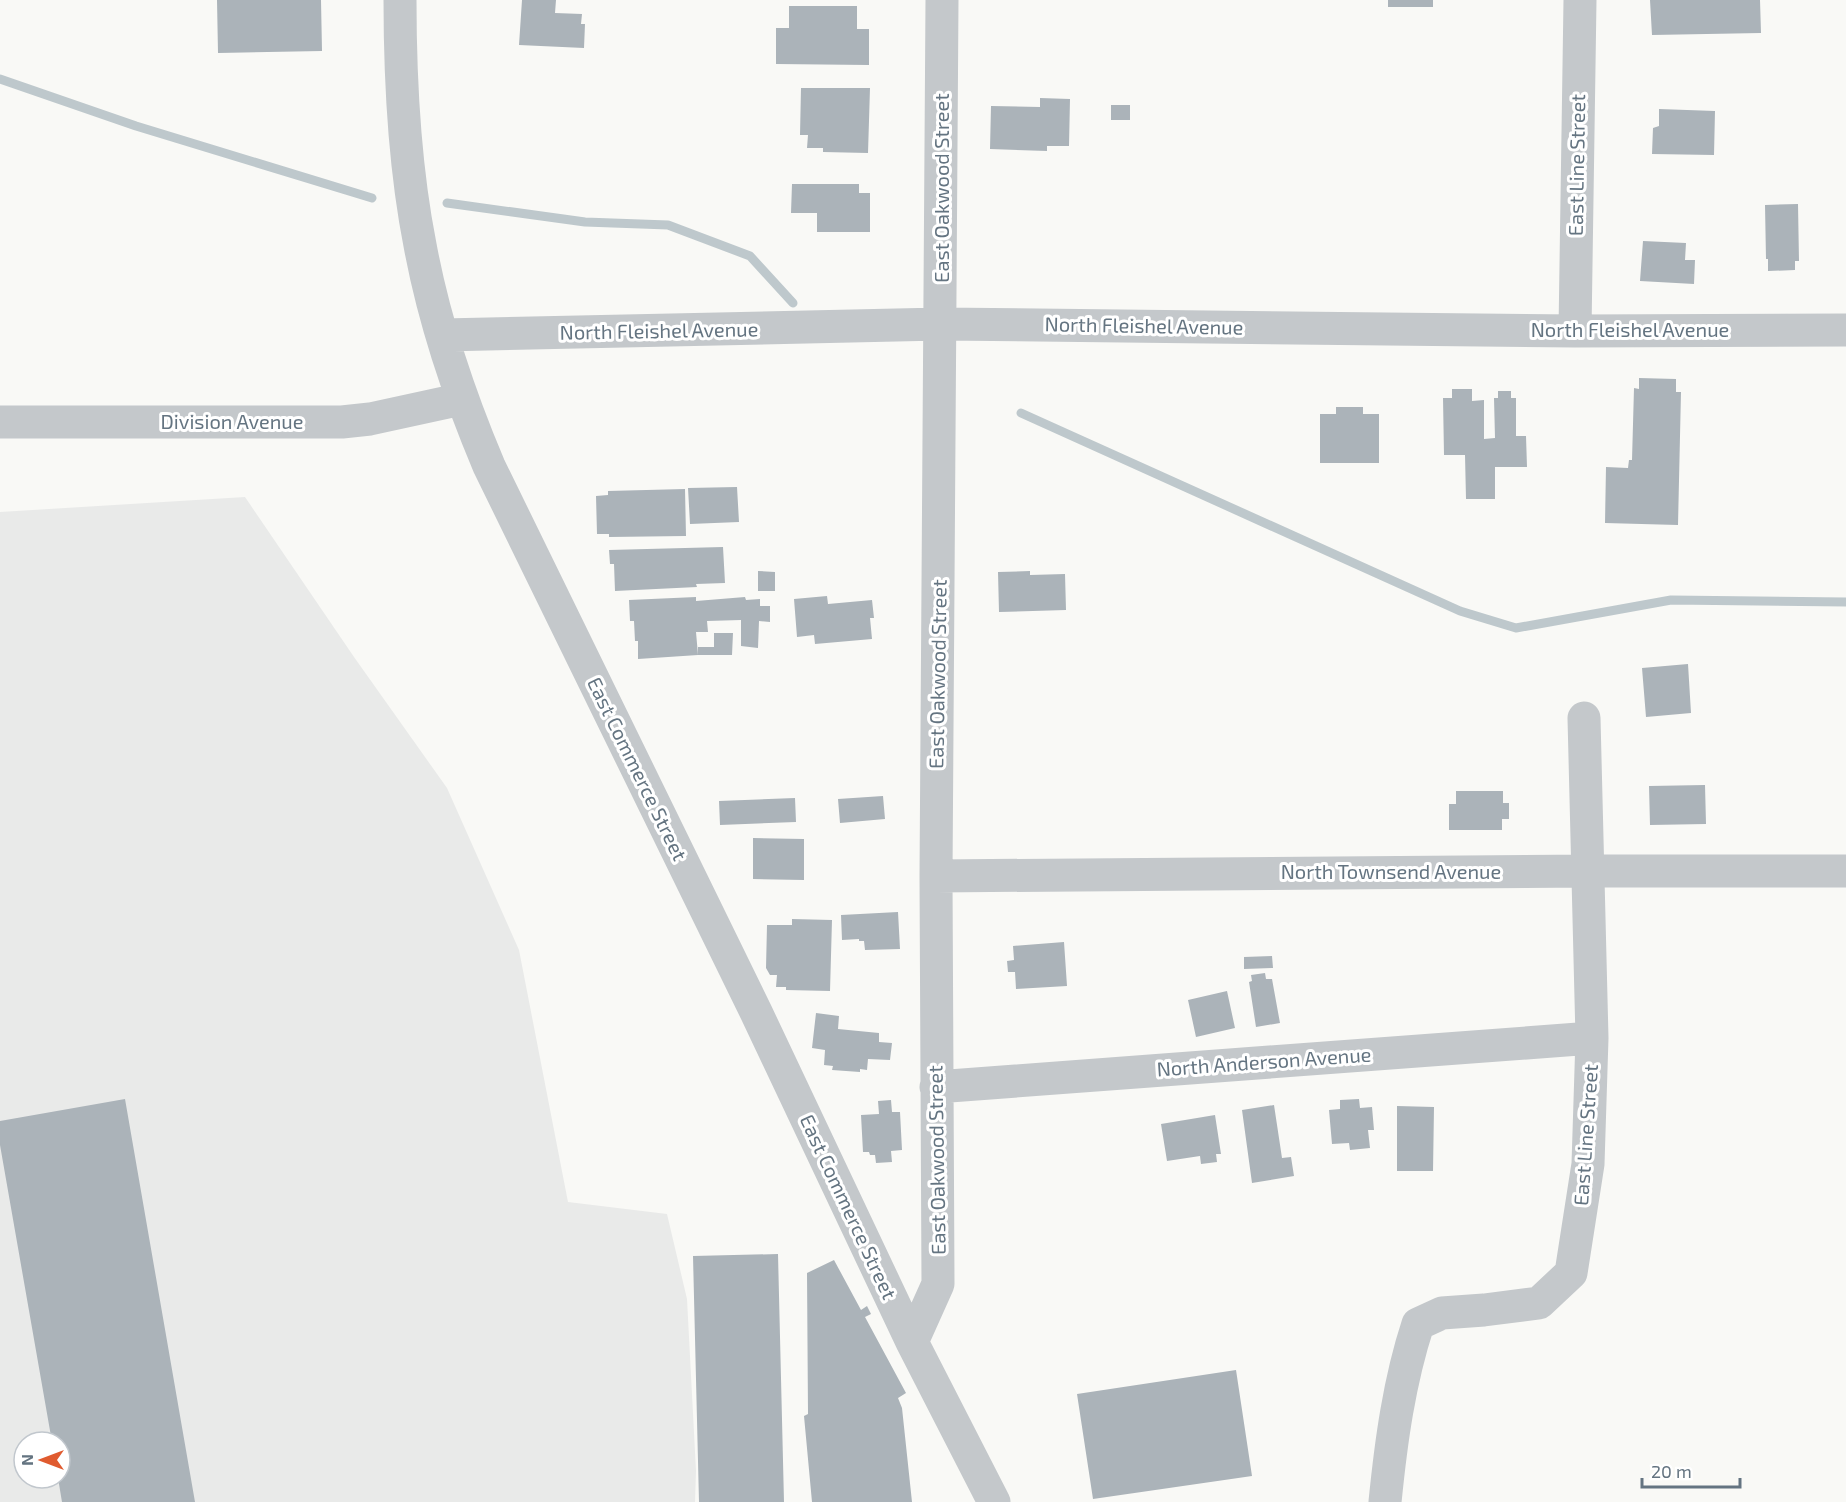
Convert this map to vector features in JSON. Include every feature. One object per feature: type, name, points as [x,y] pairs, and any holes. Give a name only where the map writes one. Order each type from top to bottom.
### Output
[{"type":"street","name":"East Commerce Street","points":[[400,0],[405,134],[420,245],[462,399],[489,466],[761,1022],[912,1342],[994,1502]]},
{"type":"street","name":"East Oakwood Street","points":[[912,1342],[938,1284],[936,876],[942,0]]},
{"type":"street","name":"East Line Street","points":[[1575,331],[1580,0]]},
{"type":"street","name":"North Fleishel Avenue","points":[[443,335],[941,324],[1575,331],[1846,330]]},
{"type":"street","name":"Division Avenue","points":[[0,422],[342,422],[370,419],[462,399]]},
{"type":"street","name":"East Line Street","points":[[1385,1502],[1389,1459],[1406,1361],[1418,1324],[1442,1313],[1539,1303],[1571,1273],[1588,1164],[1592,1038],[1584,718]]},
{"type":"street","name":"North Townsend Avenue","points":[[936,876],[1846,871]]},
{"type":"street","name":"North Anderson Avenue","points":[[936,1087],[1592,1038]]},
{"type":"shaded area","points":[[245,497],[447,788],[519,950],[568,1202],[667,1214],[687,1299],[696,1471],[695,1502],[0,1502],[0,512]]},
{"type":"building","points":[[217,0],[321,0],[322,51],[218,53]]},
{"type":"building","points":[[522,0],[556,0],[555,13],[582,14],[581,24],[585,24],[584,48],[519,45]]},
{"type":"building","points":[[1388,0],[1433,0],[1433,7],[1388,7]]},
{"type":"building","points":[[1650,0],[1760,0],[1761,33],[1652,35]]},
{"type":"building","points":[[789,6],[857,6],[857,29],[869,29],[869,65],[776,64],[776,28],[789,28]]},
{"type":"building","points":[[801,88],[870,88],[868,153],[823,152],[823,148],[807,148],[808,135],[800,135]]},
{"type":"building","points":[[1040,98],[1070,99],[1069,146],[1047,146],[1047,151],[990,149],[991,106],[1040,107]]},
{"type":"building","points":[[1111,105],[1130,105],[1130,120],[1111,120]]},
{"type":"building","points":[[1659,109],[1715,111],[1714,155],[1652,154],[1653,128],[1659,126]]},
{"type":"building","points":[[792,184],[859,184],[859,193],[870,193],[870,232],[817,232],[817,213],[791,213]]},
{"type":"building","points":[[1798,204],[1799,261],[1795,261],[1795,270],[1768,271],[1765,205]]},
{"type":"building","points":[[1643,241],[1686,243],[1685,260],[1695,260],[1694,284],[1640,281]]},
{"type":"building","points":[[1639,378],[1676,379],[1676,392],[1681,392],[1678,525],[1605,523],[1606,467],[1628,468],[1629,460],[1632,460],[1634,388],[1639,389]]},
{"type":"building","points":[[1452,389],[1472,389],[1472,401],[1484,400],[1484,439],[1495,438],[1494,398],[1498,398],[1498,391],[1511,391],[1511,398],[1516,398],[1516,436],[1526,436],[1527,467],[1495,467],[1495,499],[1466,499],[1465,455],[1444,455],[1443,398],[1452,398]]},
{"type":"building","points":[[1336,407],[1363,407],[1363,414],[1379,414],[1379,463],[1320,463],[1320,414],[1336,414]]},
{"type":"building","points":[[737,487],[739,522],[690,524],[688,488]]},
{"type":"building","points":[[685,489],[686,536],[609,537],[609,534],[597,534],[596,496],[608,495],[608,491]]},
{"type":"building","points":[[723,547],[725,583],[696,584],[697,587],[615,591],[614,564],[610,564],[609,550]]},
{"type":"building","points":[[758,571],[775,572],[775,591],[758,591]]},
{"type":"building","points":[[1030,571],[1030,575],[1065,574],[1066,610],[999,612],[998,572]]},
{"type":"building","points":[[827,596],[828,604],[872,600],[874,618],[870,618],[872,639],[815,644],[814,635],[797,637],[794,599]]},
{"type":"building","points":[[696,597],[696,601],[745,597],[746,600],[760,599],[760,606],[770,606],[770,622],[759,621],[758,648],[741,646],[741,620],[707,621],[708,632],[696,632],[698,655],[638,659],[638,641],[635,641],[634,621],[630,621],[629,600]]},
{"type":"building","points":[[714,633],[733,633],[732,655],[698,655],[698,647],[714,647]]},
{"type":"building","points":[[1688,664],[1691,713],[1646,717],[1642,668]]},
{"type":"building","points":[[1705,785],[1706,824],[1650,825],[1649,786]]},
{"type":"building","points":[[1456,791],[1503,791],[1503,803],[1509,803],[1509,819],[1502,819],[1502,830],[1449,830],[1449,804],[1456,804]]},
{"type":"building","points":[[883,796],[885,819],[840,823],[838,799]]},
{"type":"building","points":[[795,798],[796,822],[720,825],[719,801]]},
{"type":"building","points":[[753,838],[804,839],[804,880],[753,879]]},
{"type":"building","points":[[898,912],[900,949],[865,950],[864,941],[842,940],[841,915]]},
{"type":"building","points":[[792,919],[832,920],[830,991],[786,990],[786,987],[776,987],[777,975],[770,975],[766,968],[767,925],[792,925]]},
{"type":"building","points":[[1064,942],[1067,986],[1016,989],[1015,972],[1008,972],[1007,961],[1014,960],[1013,946]]},
{"type":"building","points":[[1272,956],[1273,968],[1244,969],[1244,957]]},
{"type":"building","points":[[1265,973],[1266,979],[1272,979],[1280,1023],[1256,1027],[1249,982],[1252,981],[1251,975]]},
{"type":"building","points":[[1227,991],[1235,1028],[1196,1037],[1188,1000]]},
{"type":"building","points":[[816,1013],[839,1016],[838,1029],[879,1033],[879,1042],[892,1043],[890,1060],[868,1059],[867,1070],[860,1069],[860,1072],[832,1070],[833,1066],[824,1065],[825,1050],[812,1048]]},
{"type":"building","points":[[125,1099],[195,1502],[62,1502],[60,1490],[72,1490],[72,1430],[50,1430],[0,1145],[0,1121]]},
{"type":"building","points":[[1359,1099],[1360,1108],[1372,1107],[1374,1130],[1368,1130],[1370,1148],[1350,1150],[1349,1143],[1332,1144],[1329,1110],[1340,1109],[1340,1100]]},
{"type":"building","points":[[891,1100],[892,1112],[900,1112],[902,1150],[891,1151],[892,1162],[876,1163],[875,1155],[863,1152],[861,1115],[879,1114],[878,1101]]},
{"type":"building","points":[[1274,1105],[1282,1158],[1291,1157],[1294,1176],[1252,1183],[1242,1110]]},
{"type":"building","points":[[1397,1106],[1434,1107],[1433,1171],[1397,1171]]},
{"type":"building","points":[[1215,1115],[1221,1154],[1216,1154],[1217,1162],[1201,1164],[1200,1156],[1167,1161],[1161,1124]]},
{"type":"building","points":[[778,1254],[784,1502],[699,1502],[693,1256]]},
{"type":"building","points":[[834,1260],[861,1310],[867,1306],[871,1314],[865,1317],[906,1393],[898,1398],[902,1408],[912,1502],[812,1502],[804,1416],[808,1414],[807,1273]]},
{"type":"building","points":[[1236,1370],[1252,1476],[1093,1499],[1077,1394]]},
{"type":"waterway","points":[[0,79],[136,126],[372,198]]},
{"type":"waterway","points":[[447,203],[585,222],[668,225],[750,256],[793,303]]},
{"type":"waterway","points":[[1021,413],[1460,611],[1516,628],[1671,600],[1846,602]]}]
